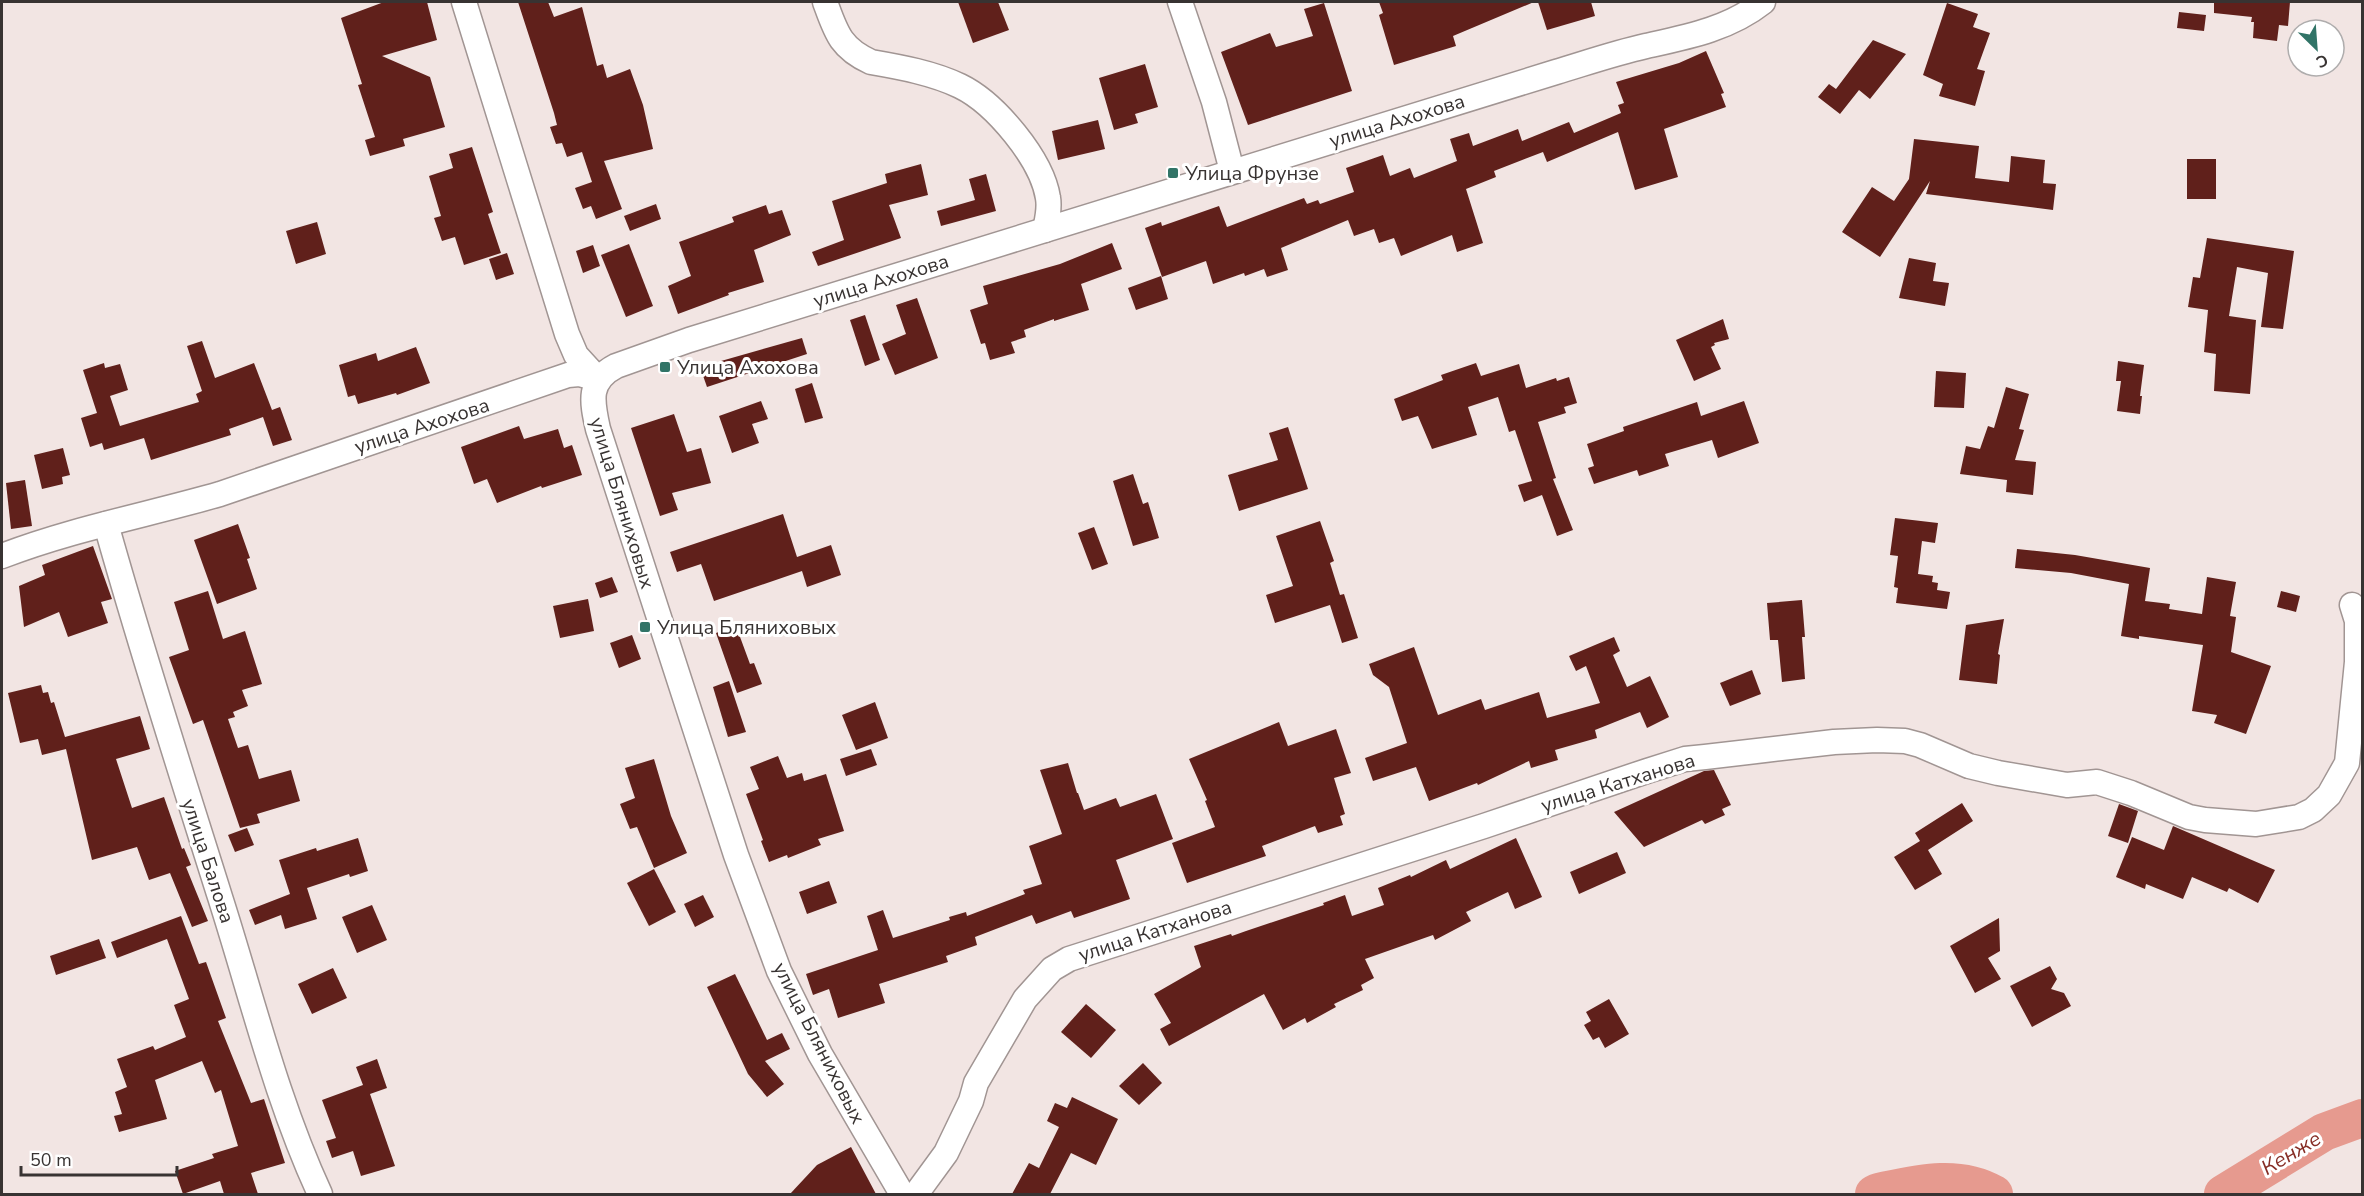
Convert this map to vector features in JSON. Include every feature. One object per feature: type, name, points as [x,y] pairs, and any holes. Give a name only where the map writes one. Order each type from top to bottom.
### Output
[{"type":"street","points":[[464,2],[567,333],[576,355],[598,379]]},
{"type":"street","points":[[825,2],[838,37],[859,56],[871,62],[949,81],[977,96],[989,106],[1013,133],[1044,182],[1049,200],[1045,230]]},
{"type":"street","points":[[1180,2],[1215,102],[1232,171]]},
{"type":"street","name":"улица Ахохова","points":[[2,556],[68,534],[166,510],[275,476],[559,378],[579,374],[598,379],[606,371],[616,366],[689,340],[1232,171],[1644,46],[1703,33],[1730,21],[1762,2]]},
{"type":"street","name":"улица Бляниховых","points":[[598,379],[592,403],[598,429],[647,585],[779,971],[820,1054],[902,1194]]},
{"type":"street","name":"улица Балова","points":[[106,524],[151,680],[288,1118],[320,1194]]},
{"type":"street","name":"улица Катханова","points":[[916,1194],[946,1153],[971,1101],[976,1083],[1025,999],[1052,969],[1069,959],[1685,759],[1834,742],[1905,741],[1969,766],[1998,773],[2067,784],[2097,782],[2131,793],[2189,817],[2256,824],[2299,817],[2313,810],[2329,795],[2347,763],[2352,730],[2358,638],[2357,621],[2352,605]]},
{"type":"building","points":[[384,2],[427,2],[437,40],[382,56],[430,77],[445,127],[403,139],[405,146],[370,156],[365,140],[375,137],[358,85],[362,84],[341,18]]},
{"type":"building","points":[[518,2],[548,2],[554,17],[582,7],[597,66],[603,64],[607,78],[630,69],[643,105],[653,149],[604,161],[622,209],[596,219],[591,206],[583,209],[575,188],[592,182],[582,152],[567,157],[562,143],[556,144],[550,127],[557,125],[554,113]]},
{"type":"building","points":[[958,2],[998,2],[1009,30],[973,43]]},
{"type":"building","points":[[1379,2],[1534,2],[1453,36],[1456,46],[1394,65],[1379,15],[1383,13]]},
{"type":"building","points":[[1538,2],[1591,2],[1595,16],[1547,30]]},
{"type":"building","points":[[2214,2],[2290,2],[2289,18],[2286,18],[2286,26],[2279,25],[2277,41],[2253,38],[2252,17],[2214,13]]},
{"type":"building","points":[[1324,3],[1352,91],[1248,125],[1221,52],[1270,33],[1276,47],[1313,36],[1304,9]]},
{"type":"building","points":[[1947,3],[1978,14],[1973,27],[1990,33],[1977,69],[1985,71],[1975,106],[1939,96],[1943,84],[1923,75]]},
{"type":"building","points":[[2179,12],[2206,15],[2204,31],[2177,28]]},
{"type":"building","points":[[1873,40],[1906,54],[1870,99],[1859,90],[1840,114],[1818,97],[1829,84],[1836,89]]},
{"type":"building","points":[[1706,51],[1724,93],[1721,94],[1726,107],[1664,129],[1678,177],[1635,190],[1618,132],[1547,162],[1543,152],[1494,171],[1496,177],[1466,189],[1483,243],[1457,252],[1452,235],[1401,256],[1394,238],[1379,243],[1374,229],[1354,236],[1348,220],[1281,248],[1288,270],[1267,277],[1264,269],[1245,276],[1244,273],[1213,284],[1206,261],[1162,277],[1145,228],[1161,222],[1162,226],[1219,206],[1227,227],[1304,198],[1307,204],[1318,200],[1320,204],[1354,192],[1346,168],[1383,155],[1390,176],[1410,168],[1414,178],[1457,161],[1450,139],[1469,133],[1473,146],[1518,129],[1522,141],[1569,122],[1574,133],[1621,113],[1618,105],[1624,103],[1616,82],[1679,63]]},
{"type":"building","points":[[1145,64],[1158,107],[1135,114],[1138,123],[1114,130],[1099,78]]},
{"type":"building","points":[[1098,120],[1105,149],[1058,160],[1052,131]]},
{"type":"building","points":[[1914,139],[1979,146],[1975,178],[2009,182],[2011,156],[2045,160],[2043,183],[2056,184],[2053,210],[1926,194],[1930,181],[1880,257],[1842,232],[1872,187],[1894,201],[1909,179]]},
{"type":"building","points":[[472,147],[493,212],[488,214],[501,253],[464,265],[455,237],[442,241],[434,218],[441,216],[429,176],[453,168],[449,154]]},
{"type":"building","points":[[2187,159],[2216,159],[2216,199],[2187,199]]},
{"type":"building","points":[[921,164],[928,195],[889,205],[901,238],[818,266],[812,252],[844,240],[832,201],[887,183],[885,174]]},
{"type":"building","points":[[986,174],[996,211],[941,226],[937,211],[975,200],[969,179]]},
{"type":"building","points":[[656,204],[661,219],[630,231],[624,216]]},
{"type":"building","points":[[766,205],[769,214],[782,210],[791,235],[754,250],[764,282],[728,293],[729,295],[678,314],[668,286],[691,276],[679,242],[734,222],[732,217]]},
{"type":"building","points":[[317,222],[326,254],[296,264],[286,231]]},
{"type":"building","points":[[2207,238],[2294,251],[2283,329],[2261,327],[2268,273],[2237,267],[2229,316],[2256,320],[2250,394],[2214,391],[2216,354],[2204,352],[2208,310],[2188,307],[2193,277],[2200,278]]},
{"type":"building","points":[[1112,243],[1122,269],[1081,284],[1089,310],[1024,330],[1026,337],[1011,342],[1015,353],[990,360],[985,343],[981,344],[970,310],[988,304],[983,286],[1060,264]]},
{"type":"building","points":[[629,244],[653,306],[626,317],[601,255]]},
{"type":"building","points":[[593,245],[600,266],[583,273],[576,251]]},
{"type":"building","points":[[507,253],[514,274],[496,280],[489,259]]},
{"type":"building","points":[[1909,258],[1936,263],[1933,281],[1949,283],[1945,306],[1899,298]]},
{"type":"building","points":[[1161,276],[1168,299],[1136,310],[1128,288]]},
{"type":"building","points":[[917,298],[938,358],[895,375],[882,344],[906,334],[896,305]]},
{"type":"building","points":[[865,315],[880,360],[865,366],[850,320]]},
{"type":"building","points":[[1723,319],[1729,339],[1714,343],[1715,345],[1711,347],[1721,369],[1694,381],[1676,340]]},
{"type":"building","points":[[802,338],[807,354],[707,387],[700,367]]},
{"type":"building","points":[[202,341],[215,378],[254,363],[272,410],[280,407],[292,440],[273,446],[263,417],[229,429],[231,435],[151,460],[144,438],[104,450],[102,443],[90,447],[81,418],[97,413],[83,370],[104,363],[105,368],[120,364],[128,390],[110,396],[120,426],[199,402],[196,394],[202,391],[187,346]]},
{"type":"building","points":[[416,347],[430,383],[397,395],[396,393],[358,404],[355,395],[348,397],[339,365],[376,353],[378,361]]},
{"type":"building","points":[[2118,361],[2144,365],[2140,414],[2117,411],[2121,381],[2116,381]]},
{"type":"building","points":[[1476,363],[1481,376],[1519,364],[1526,388],[1556,378],[1557,381],[1569,377],[1577,403],[1564,407],[1566,413],[1538,422],[1556,478],[1553,479],[1573,530],[1557,536],[1542,495],[1524,502],[1518,485],[1532,481],[1515,430],[1509,432],[1498,397],[1468,407],[1477,435],[1432,449],[1418,416],[1402,421],[1394,399],[1443,380],[1441,375]]},
{"type":"building","points":[[1936,371],[1966,373],[1964,408],[1934,407]]},
{"type":"building","points":[[812,383],[823,418],[805,423],[795,389]]},
{"type":"building","points":[[2006,387],[2029,394],[2019,429],[2024,430],[2015,460],[2036,462],[2033,495],[2006,492],[2007,480],[1960,474],[1966,446],[1980,449],[1988,426],[1994,428]]},
{"type":"building","points":[[761,401],[768,419],[752,424],[759,443],[732,453],[719,416]]},
{"type":"building","points":[[1744,401],[1759,443],[1718,458],[1712,440],[1665,454],[1669,466],[1639,476],[1637,470],[1594,484],[1588,468],[1594,466],[1587,444],[1624,431],[1623,427],[1697,402],[1701,416]]},
{"type":"building","points":[[674,414],[687,452],[701,448],[711,483],[672,493],[678,510],[660,516],[631,428]]},
{"type":"building","points":[[519,426],[524,439],[558,429],[564,448],[572,445],[582,475],[542,488],[541,486],[497,503],[487,479],[474,484],[461,447]]},
{"type":"building","points":[[1288,427],[1308,489],[1239,511],[1228,475],[1278,460],[1269,433]]},
{"type":"building","points":[[63,448],[70,475],[62,477],[63,484],[42,489],[34,455]]},
{"type":"building","points":[[1133,474],[1143,504],[1148,502],[1159,538],[1133,546],[1113,481]]},
{"type":"building","points":[[25,480],[32,526],[11,529],[6,483]]},
{"type":"building","points":[[783,514],[797,557],[831,545],[841,575],[807,587],[802,571],[714,601],[701,564],[677,572],[670,552]]},
{"type":"building","points":[[1895,518],[1938,523],[1935,543],[1922,541],[1918,574],[1933,576],[1932,582],[1938,583],[1937,590],[1950,592],[1947,609],[1896,603],[1898,588],[1894,587],[1898,556],[1890,555]]},
{"type":"building","points":[[1320,521],[1334,561],[1330,563],[1340,595],[1344,594],[1358,638],[1342,643],[1330,605],[1275,623],[1266,595],[1293,586],[1276,536]]},
{"type":"building","points":[[238,524],[250,558],[247,559],[257,589],[217,604],[194,540]]},
{"type":"building","points":[[1094,527],[1108,564],[1092,570],[1078,533]]},
{"type":"building","points":[[93,546],[112,599],[101,602],[108,623],[68,637],[59,612],[24,627],[19,586],[45,575],[42,565]]},
{"type":"building","points":[[2017,549],[2075,555],[2150,568],[2145,601],[2170,604],[2169,609],[2202,614],[2207,577],[2236,582],[2230,616],[2236,617],[2231,652],[2271,666],[2246,734],[2214,723],[2217,715],[2192,711],[2203,645],[2139,636],[2139,639],[2121,636],[2129,584],[2071,573],[2015,568]]},
{"type":"building","points":[[612,577],[618,592],[600,598],[595,583]]},
{"type":"building","points":[[208,591],[223,639],[245,631],[262,684],[242,690],[248,706],[233,712],[235,717],[228,719],[238,748],[248,745],[259,779],[291,770],[300,801],[257,814],[260,823],[240,828],[203,720],[193,724],[169,657],[189,650],[174,602]]},
{"type":"building","points":[[2281,591],[2300,596],[2296,612],[2277,607]]},
{"type":"building","points":[[588,599],[594,631],[560,638],[553,606]]},
{"type":"building","points":[[1802,600],[1805,679],[1782,682],[1778,640],[1770,640],[1767,603]]},
{"type":"building","points":[[2004,619],[1998,654],[2000,655],[1997,684],[1959,680],[1966,625]]},
{"type":"building","points":[[736,626],[750,664],[754,663],[762,684],[737,693],[716,633]]},
{"type":"building","points":[[632,635],[641,659],[619,668],[610,643]]},
{"type":"building","points":[[1614,637],[1620,651],[1613,655],[1627,687],[1650,676],[1669,717],[1647,728],[1640,712],[1595,730],[1597,738],[1555,750],[1558,760],[1531,768],[1529,761],[1478,785],[1477,783],[1429,801],[1416,767],[1373,781],[1365,758],[1407,743],[1389,687],[1373,675],[1369,664],[1414,647],[1438,715],[1481,699],[1485,710],[1539,692],[1547,718],[1600,703],[1586,666],[1576,671],[1569,656]]},
{"type":"building","points":[[1752,670],[1761,694],[1730,706],[1720,683]]},
{"type":"building","points":[[729,681],[746,732],[728,737],[713,687]]},
{"type":"building","points":[[41,685],[43,693],[48,692],[51,703],[54,702],[65,737],[140,716],[150,749],[116,759],[132,808],[164,797],[182,849],[184,848],[191,865],[186,867],[208,921],[192,927],[170,873],[149,880],[137,847],[92,860],[66,749],[42,755],[38,739],[20,743],[8,693]]},
{"type":"building","points":[[875,702],[888,738],[856,750],[842,715]]},
{"type":"building","points":[[1279,722],[1288,746],[1336,729],[1351,773],[1334,778],[1345,814],[1340,816],[1343,825],[1318,833],[1315,826],[1262,846],[1266,856],[1187,883],[1172,843],[1215,827],[1205,801],[1207,800],[1189,759]]},
{"type":"building","points":[[871,749],[877,765],[846,776],[840,759]]},
{"type":"building","points":[[778,756],[787,778],[802,773],[804,781],[826,774],[844,831],[818,839],[821,845],[788,858],[787,855],[769,862],[746,794],[759,789],[750,767]]},
{"type":"building","points":[[654,759],[671,816],[687,853],[654,868],[637,827],[630,829],[620,804],[635,798],[625,768]]},
{"type":"building","points":[[1068,763],[1084,810],[1116,798],[1120,807],[1156,794],[1173,839],[1116,860],[1130,899],[1074,918],[1071,911],[1036,924],[1032,915],[975,937],[977,945],[946,956],[948,962],[879,984],[885,1003],[838,1018],[829,989],[813,995],[806,974],[878,950],[867,916],[883,910],[893,938],[950,920],[949,917],[966,912],[967,916],[1025,894],[1023,890],[1042,884],[1029,846],[1062,834],[1040,770]]},
{"type":"building","points":[[1714,770],[1731,805],[1722,809],[1725,815],[1705,824],[1702,820],[1644,847],[1614,812],[1704,771]]},
{"type":"building","points":[[1962,803],[1973,821],[1928,850],[1942,874],[1915,890],[1894,857],[1920,841],[1915,833]]},
{"type":"building","points":[[2119,804],[2138,811],[2128,843],[2108,836]]},
{"type":"building","points":[[2173,826],[2275,870],[2258,903],[2229,888],[2227,892],[2192,877],[2183,899],[2146,884],[2145,889],[2116,877],[2132,837],[2164,850]]},
{"type":"building","points":[[247,828],[254,845],[235,852],[228,835]]},
{"type":"building","points":[[358,838],[368,871],[350,877],[349,874],[307,888],[317,919],[285,929],[281,915],[255,925],[249,910],[290,894],[279,860]]},
{"type":"building","points":[[1516,838],[1542,897],[1515,909],[1508,892],[1466,912],[1471,921],[1435,940],[1433,935],[1365,959],[1374,978],[1361,985],[1363,990],[1334,1004],[1336,1007],[1307,1023],[1305,1018],[1283,1030],[1264,994],[1169,1046],[1160,1029],[1171,1023],[1154,994],[1201,967],[1194,946],[1231,934],[1232,936],[1324,905],[1323,903],[1345,895],[1352,916],[1384,905],[1378,888],[1410,875],[1411,877],[1446,860],[1450,869]]},
{"type":"building","points":[[1617,852],[1626,873],[1579,894],[1570,872]]},
{"type":"building","points":[[654,869],[676,912],[649,926],[627,883]]},
{"type":"building","points":[[829,881],[837,903],[807,914],[799,892]]},
{"type":"building","points":[[703,895],[714,917],[695,927],[684,904]]},
{"type":"building","points":[[372,905],[387,940],[357,953],[342,917]]},
{"type":"building","points":[[181,916],[199,964],[206,962],[226,1018],[218,1021],[251,1103],[264,1099],[285,1163],[251,1173],[258,1194],[224,1194],[220,1181],[183,1194],[175,1171],[214,1158],[212,1154],[238,1146],[221,1090],[215,1093],[202,1061],[155,1080],[167,1119],[119,1132],[114,1116],[122,1114],[115,1092],[127,1087],[117,1059],[153,1046],[155,1050],[186,1037],[174,1005],[189,999],[167,939],[117,958],[111,942]]},
{"type":"building","points":[[1999,918],[2000,951],[1988,958],[2001,979],[1975,993],[1950,946]]},
{"type":"building","points":[[99,939],[106,958],[56,975],[50,956]]},
{"type":"building","points":[[2050,966],[2057,979],[2051,989],[2064,993],[2071,1006],[2032,1027],[2010,986]]},
{"type":"building","points":[[333,968],[347,998],[312,1014],[298,984]]},
{"type":"building","points":[[735,974],[767,1040],[782,1033],[790,1049],[765,1061],[784,1084],[767,1097],[748,1074],[707,987]]},
{"type":"building","points":[[1609,999],[1629,1034],[1605,1048],[1599,1037],[1593,1040],[1584,1025],[1591,1021],[1586,1012]]},
{"type":"building","points":[[1086,1004],[1116,1030],[1091,1058],[1061,1032]]},
{"type":"building","points":[[377,1059],[387,1088],[370,1094],[395,1166],[361,1176],[353,1151],[332,1158],[326,1141],[336,1138],[322,1100],[363,1085],[356,1067]]},
{"type":"building","points":[[1143,1063],[1162,1083],[1139,1105],[1119,1086]]},
{"type":"building","points":[[1072,1097],[1118,1119],[1096,1165],[1071,1153],[1050,1194],[1012,1194],[1029,1163],[1039,1168],[1059,1127],[1047,1121],[1055,1103],[1067,1108]]},
{"type":"building","points":[[851,1147],[876,1194],[790,1194],[817,1165]]},
{"type":"waterway","name":"Кенже","points":[[2223,1194],[2324,1132],[2362,1118]]},
{"type":"waterway","name":"Кенже","points":[[1874,1194],[1937,1182],[1966,1184],[1994,1194]]},
{"type":"place","name":"Улица Фрунзе","points":[[1173,173]]},
{"type":"place","name":"Улица Ахохова","points":[[665,367]]},
{"type":"place","name":"Улица Бляниховых","points":[[645,627]]}]
